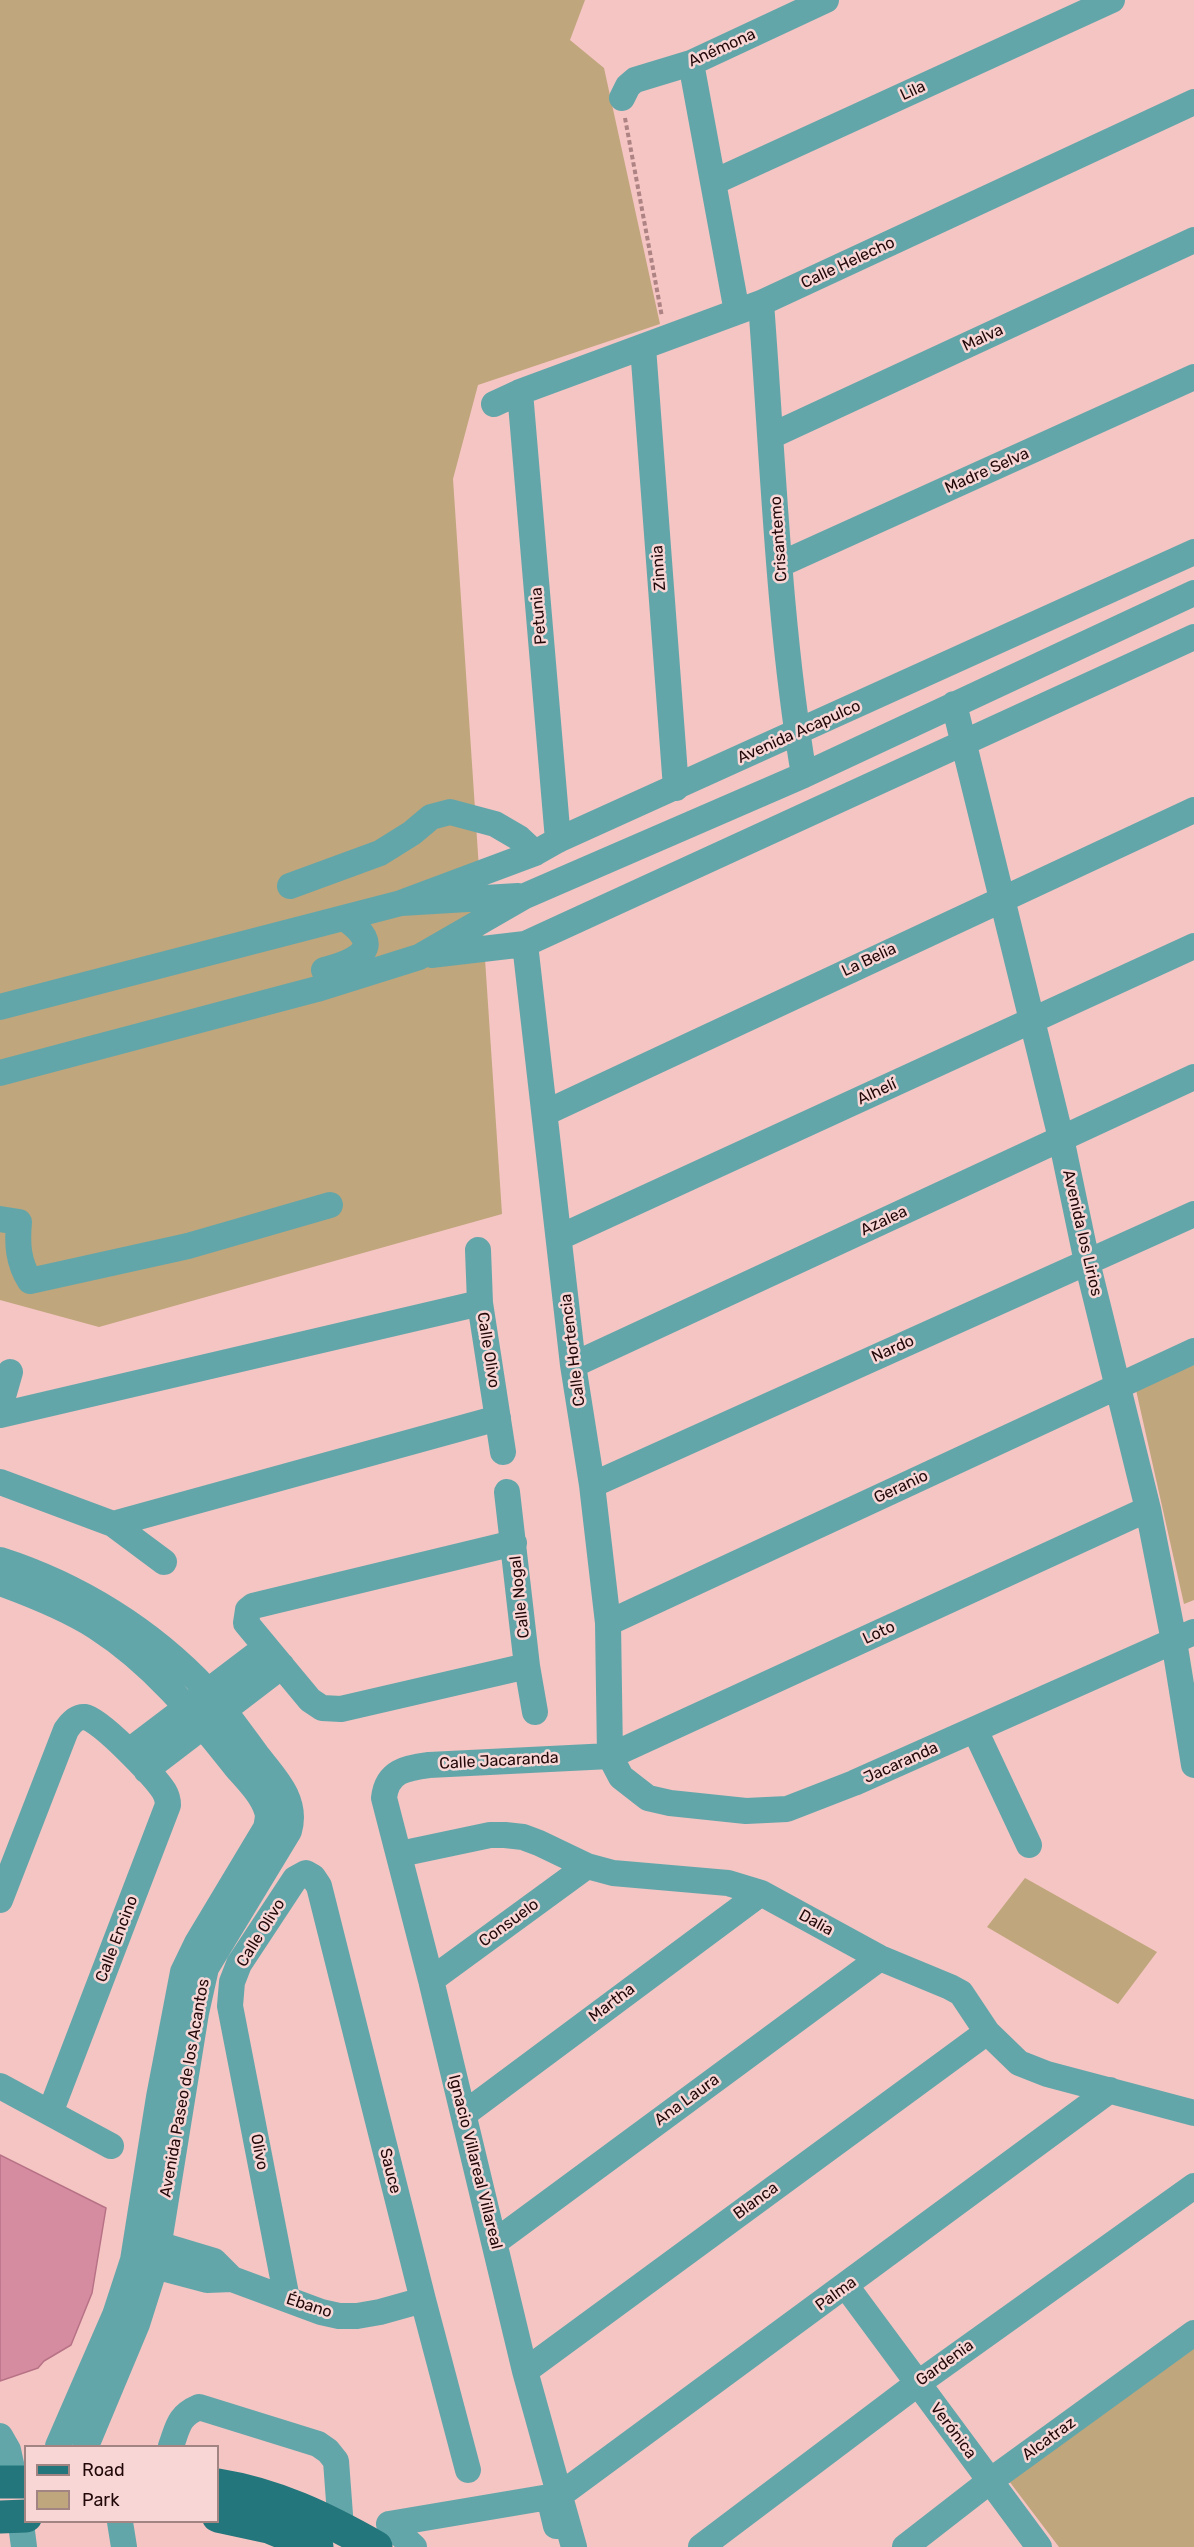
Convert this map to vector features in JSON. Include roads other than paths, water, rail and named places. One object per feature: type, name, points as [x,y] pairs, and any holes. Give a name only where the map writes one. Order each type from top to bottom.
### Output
[{"type":"main road","points":[[219,2485],[253,2491],[283,2500],[329,2537]]},
{"type":"main road","points":[[219,2516],[376,2547]]},
{"type":"street","name":"Anémona","points":[[622,98],[628,86],[635,80],[692,63],[826,0]]},
{"type":"street","name":"Lila","points":[[714,182],[1112,0]]},
{"type":"street","points":[[692,63],[737,312]]},
{"type":"street","name":"Calle Helecho","points":[[494,404],[520,392],[761,303],[1194,102]]},
{"type":"street","name":"Malva","points":[[771,436],[1194,240]]},
{"type":"street","name":"Crisantemo","points":[[761,303],[781,564],[797,734],[804,775]]},
{"type":"street","name":"Zinnia","points":[[655,343],[676,788]]},
{"type":"street","name":"Madre Selva","points":[[781,564],[1194,377]]},
{"type":"street","name":"Petunia","points":[[520,392],[558,840]]},
{"type":"street","name":"Avenida Acapulco","points":[[401,903],[535,853],[558,840],[797,734],[1194,552]]},
{"type":"street","points":[[419,957],[525,896],[804,775],[1194,593]]},
{"type":"street","points":[[0,1073],[317,990],[419,957],[525,944],[1194,637]]},
{"type":"street","name":"Avenida los Lirios","points":[[954,704],[1061,1138],[1087,1262],[1148,1509],[1184,1636],[1194,1765]]},
{"type":"street","name":"La Belia","points":[[545,1113],[1001,898],[1194,810]]},
{"type":"street","points":[[290,886],[380,853],[412,833],[431,817],[450,812],[495,824],[519,838],[535,853]]},
{"type":"street","points":[[0,1007],[401,903],[525,896]]},
{"type":"street","points":[[259,1005],[279,987],[294,979],[351,963],[362,953],[365,942],[362,933],[344,918]]},
{"type":"street","name":"Calle Hortencia","points":[[525,944],[573,1365],[592,1485],[608,1623],[610,1756]]},
{"type":"street","name":"Alhelí","points":[[560,1237],[1194,946]]},
{"type":"street","name":"Azalea","points":[[573,1365],[1194,1077]]},
{"type":"street","points":[[0,1219],[19,1222],[8,1240],[30,1281],[188,1246],[330,1205]]},
{"type":"street","name":"Nardo","points":[[592,1485],[1194,1214]]},
{"type":"street","points":[[478,1250],[480,1303]]},
{"type":"street","name":"Calle Olivo","points":[[0,1415],[480,1303],[503,1452]]},
{"type":"street","name":"Geranio","points":[[608,1623],[1194,1351]]},
{"type":"street","points":[[0,1407],[10,1372]]},
{"type":"street","points":[[113,1524],[498,1418]]},
{"type":"street","points":[[0,1482],[113,1524],[164,1562]]},
{"type":"street","points":[[507,1492],[513,1543]]},
{"type":"street","name":"Loto","points":[[610,1756],[1148,1509]]},
{"type":"street","name":"Calle Nogal","points":[[513,1543],[527,1666],[341,1709],[322,1708],[310,1700],[246,1623],[248,1610],[253,1606],[513,1543]]},
{"type":"street","name":"Avenida Paseo de los Acantos","points":[[0,1560],[63,1585],[112,1611],[181,1664],[216,1701],[285,1792],[291,1808],[292,1821],[283,1842],[212,1955],[203,1978],[168,2183],[147,2252],[107,2364],[86,2445]]},
{"type":"street","name":"Avenida Paseo de los Acantos","points":[[0,1583],[50,1603],[96,1627],[140,1659],[195,1717],[262,1799],[268,1813],[268,1821],[257,1844],[197,1943],[183,1972],[159,2097],[147,2252]]},
{"type":"street","name":"Jacaranda","points":[[610,1756],[621,1777],[648,1798],[746,1811],[773,1811],[806,1804],[1184,1636]]},
{"type":"street","points":[[137,1760],[274,1657]]},
{"type":"street","points":[[527,1666],[535,1712]]},
{"type":"street","name":"Calle Encino","points":[[0,1900],[70,1724],[84,1717],[93,1720],[137,1760],[164,1790],[168,1805],[50,2113]]},
{"type":"street","points":[[975,1730],[1029,1845]]},
{"type":"street","name":"Calle Jacaranda","points":[[391,1776],[403,1769],[429,1765],[610,1756]]},
{"type":"street","name":"Ignacio Villareal Villareal","points":[[391,1776],[385,1788],[384,1798],[464,2114],[525,2371],[574,2547]]},
{"type":"street","name":"Dalia","points":[[400,1854],[490,1835],[505,1835],[523,1837],[587,1866],[613,1873],[728,1883],[761,1893],[880,1958],[961,1993],[987,2032],[1019,2063],[1047,2074],[1194,2113]]},
{"type":"street","name":"Consuelo","points":[[431,1980],[587,1866]]},
{"type":"street","name":"Calle Olivo","points":[[230,2006],[232,1982],[247,1950],[295,1879],[302,1873],[310,1874]]},
{"type":"street","name":"Sauce","points":[[310,1874],[319,1886],[468,2470]]},
{"type":"street","name":"Martha","points":[[464,2114],[761,1893]]},
{"type":"street","name":"Ana Laura","points":[[495,2242],[880,1958]]},
{"type":"street","name":"Olivo","points":[[230,2006],[287,2299]]},
{"type":"street","name":"Blanca","points":[[525,2371],[987,2032]]},
{"type":"street","points":[[0,2086],[111,2146]]},
{"type":"street","name":"Palma","points":[[560,2495],[1110,2090]]},
{"type":"street","name":"Gardenia","points":[[701,2547],[917,2384],[1194,2186]]},
{"type":"street","name":"Ébano","points":[[147,2252],[207,2280],[232,2279],[321,2312],[357,2316],[423,2300]]},
{"type":"street","name":"Verónica","points":[[846,2286],[1039,2547]]},
{"type":"street","name":"Alcatraz","points":[[905,2547],[990,2481],[1194,2333]]},
{"type":"street","name":"Avenida Paseo de los Acantos","points":[[59,2445],[107,2364]]},
{"type":"street","points":[[171,2445],[181,2418],[199,2407],[318,2444],[328,2451],[336,2462],[329,2537]]},
{"type":"street","points":[[0,2436],[8,2450],[13,2482]]},
{"type":"street","points":[[414,2547],[389,2524],[549,2497],[561,2547]]},
{"type":"street","points":[[120,2523],[124,2547]]}]
